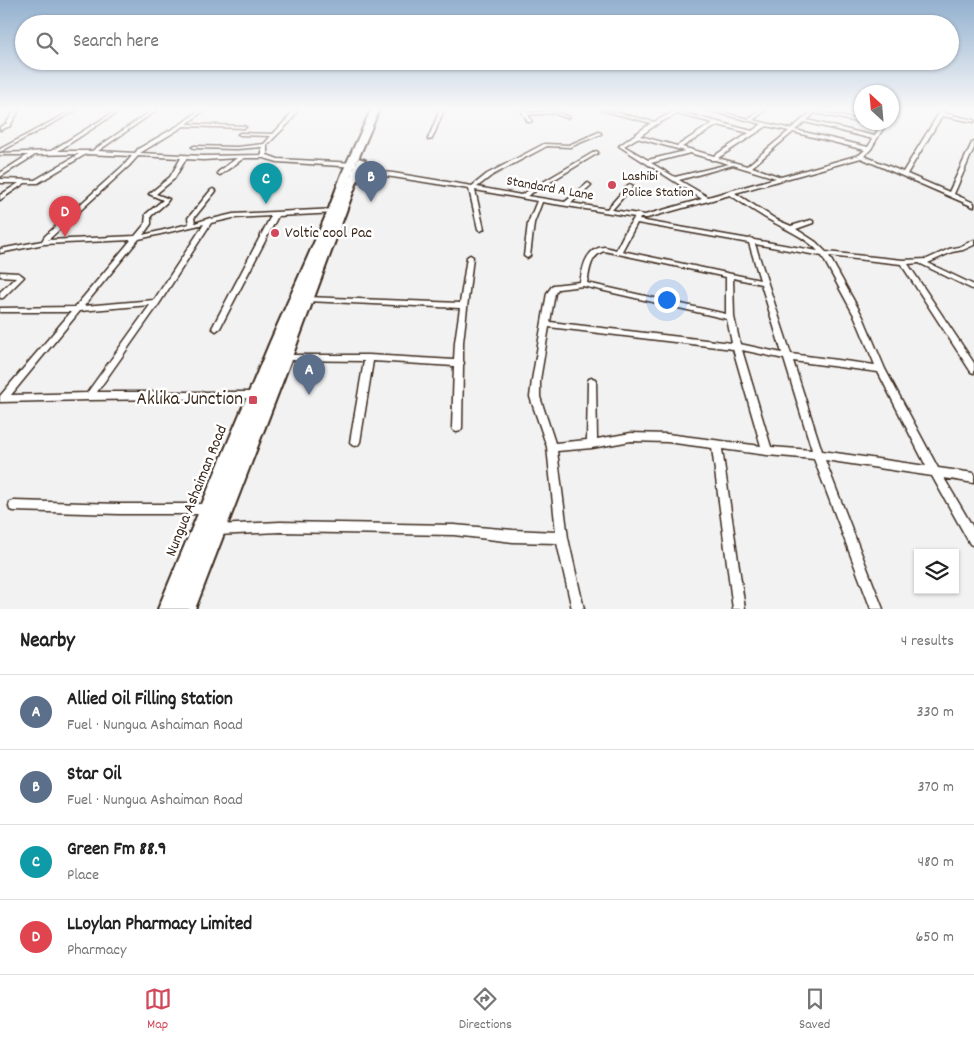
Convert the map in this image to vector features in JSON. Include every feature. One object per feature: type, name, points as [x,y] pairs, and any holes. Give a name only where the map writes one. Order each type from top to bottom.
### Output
[{"type":"main road","name":"Nungua Ashaiman Road","points":[[184,609],[285,357],[364,138]]},
{"type":"main road","name":"Nungua Ashaiman Road","points":[[353,168],[368,138]]},
{"type":"main road","name":"Nungua Ashaiman Road","points":[[169,609],[255,395],[337,211]]},
{"type":"street","points":[[0,153],[25,138]]},
{"type":"street","points":[[52,153],[75,138]]},
{"type":"street","points":[[93,152],[113,138]]},
{"type":"street","points":[[44,242],[47,237],[139,154],[140,150],[159,138]]},
{"type":"street","points":[[194,147],[241,148],[265,144],[271,138]]},
{"type":"street","points":[[482,229],[472,189],[489,175],[546,145],[570,146],[587,138]]},
{"type":"street","points":[[632,138],[621,146],[708,200]]},
{"type":"street","points":[[644,138],[748,168],[782,180]]},
{"type":"street","points":[[678,148],[693,138]]},
{"type":"street","points":[[713,159],[745,138]]},
{"type":"street","points":[[748,168],[784,138]]},
{"type":"street","points":[[827,138],[869,149]]},
{"type":"street","points":[[876,138],[869,149],[861,156],[974,205]]},
{"type":"street","points":[[904,175],[925,138]]},
{"type":"street","points":[[951,196],[974,143]]},
{"type":"street","points":[[264,156],[265,144]]},
{"type":"street","points":[[227,157],[241,148]]},
{"type":"street","points":[[0,175],[35,152]]},
{"type":"street","points":[[0,180],[23,183],[38,182],[85,152]]},
{"type":"street","name":"Standard A Lane","points":[[0,153],[93,152],[184,158],[264,156],[278,160],[353,168],[566,204],[636,219],[782,180],[861,156]]},
{"type":"street","points":[[521,197],[596,152]]},
{"type":"street","points":[[647,162],[688,152]]},
{"type":"street","points":[[220,173],[242,156]]},
{"type":"street","points":[[2,399],[148,224],[148,215],[166,200],[152,194],[172,178],[184,158]]},
{"type":"street","points":[[675,179],[732,164]]},
{"type":"street","points":[[0,198],[23,183]]},
{"type":"street","points":[[566,204],[588,184]]},
{"type":"street","points":[[608,212],[630,186]]},
{"type":"street","points":[[192,225],[192,218],[213,191]]},
{"type":"street","points":[[731,193],[818,245],[859,316],[881,369],[934,471],[974,540]]},
{"type":"street","points":[[527,256],[531,223],[540,200]]},
{"type":"street","points":[[0,251],[44,242],[136,238],[210,220],[276,213],[337,211]]},
{"type":"street","points":[[216,328],[276,213]]},
{"type":"street","points":[[618,252],[636,219],[824,254],[903,262],[921,262],[951,250],[961,249],[974,242]]},
{"type":"street","points":[[90,396],[156,302],[210,220]]},
{"type":"street","points":[[790,228],[811,222]]},
{"type":"street","points":[[751,240],[818,455],[877,609]]},
{"type":"street","points":[[583,284],[591,254],[596,250],[604,249],[765,283]]},
{"type":"street","points":[[457,428],[459,342],[462,306],[470,257]]},
{"type":"street","points":[[903,262],[974,370]]},
{"type":"street","points":[[921,262],[974,288]]},
{"type":"street","points":[[0,274],[18,275],[20,277],[0,296]]},
{"type":"street","points":[[729,276],[730,317],[735,346],[752,395],[767,451]]},
{"type":"street","points":[[578,609],[562,538],[552,447],[535,397],[536,380],[551,293],[556,287],[583,284],[730,317]]},
{"type":"street","points":[[307,299],[462,306]]},
{"type":"street","points":[[0,310],[79,309],[156,302]]},
{"type":"street","points":[[546,324],[735,346],[788,357],[881,369]]},
{"type":"street","points":[[285,357],[369,358],[460,363]]},
{"type":"street","points":[[355,442],[369,358]]},
{"type":"street","points":[[592,382],[592,444]]},
{"type":"street","points":[[2,399],[90,396],[255,395]]},
{"type":"street","points":[[552,447],[592,444],[631,437],[667,438],[767,451],[818,455],[974,478]]},
{"type":"street","points":[[716,444],[738,609]]},
{"type":"street","points":[[14,506],[209,509]]},
{"type":"street","points":[[215,530],[280,526],[444,530],[562,538]]},
{"type":"place","name":"Lashibi Police Station","points":[[612,185]]},
{"type":"place","name":"Star Oil","points":[[371,202]]},
{"type":"place","name":"Green Fm 88.9","points":[[266,204]]},
{"type":"place","name":"Voltic cool Pac","points":[[275,233]]},
{"type":"place","name":"LLoylan Pharmacy Limited","points":[[65,237]]},
{"type":"place","name":"Allied Oil Filling Station","points":[[309,395]]},
{"type":"place","name":"Aklika Junction","points":[[253,400]]}]
